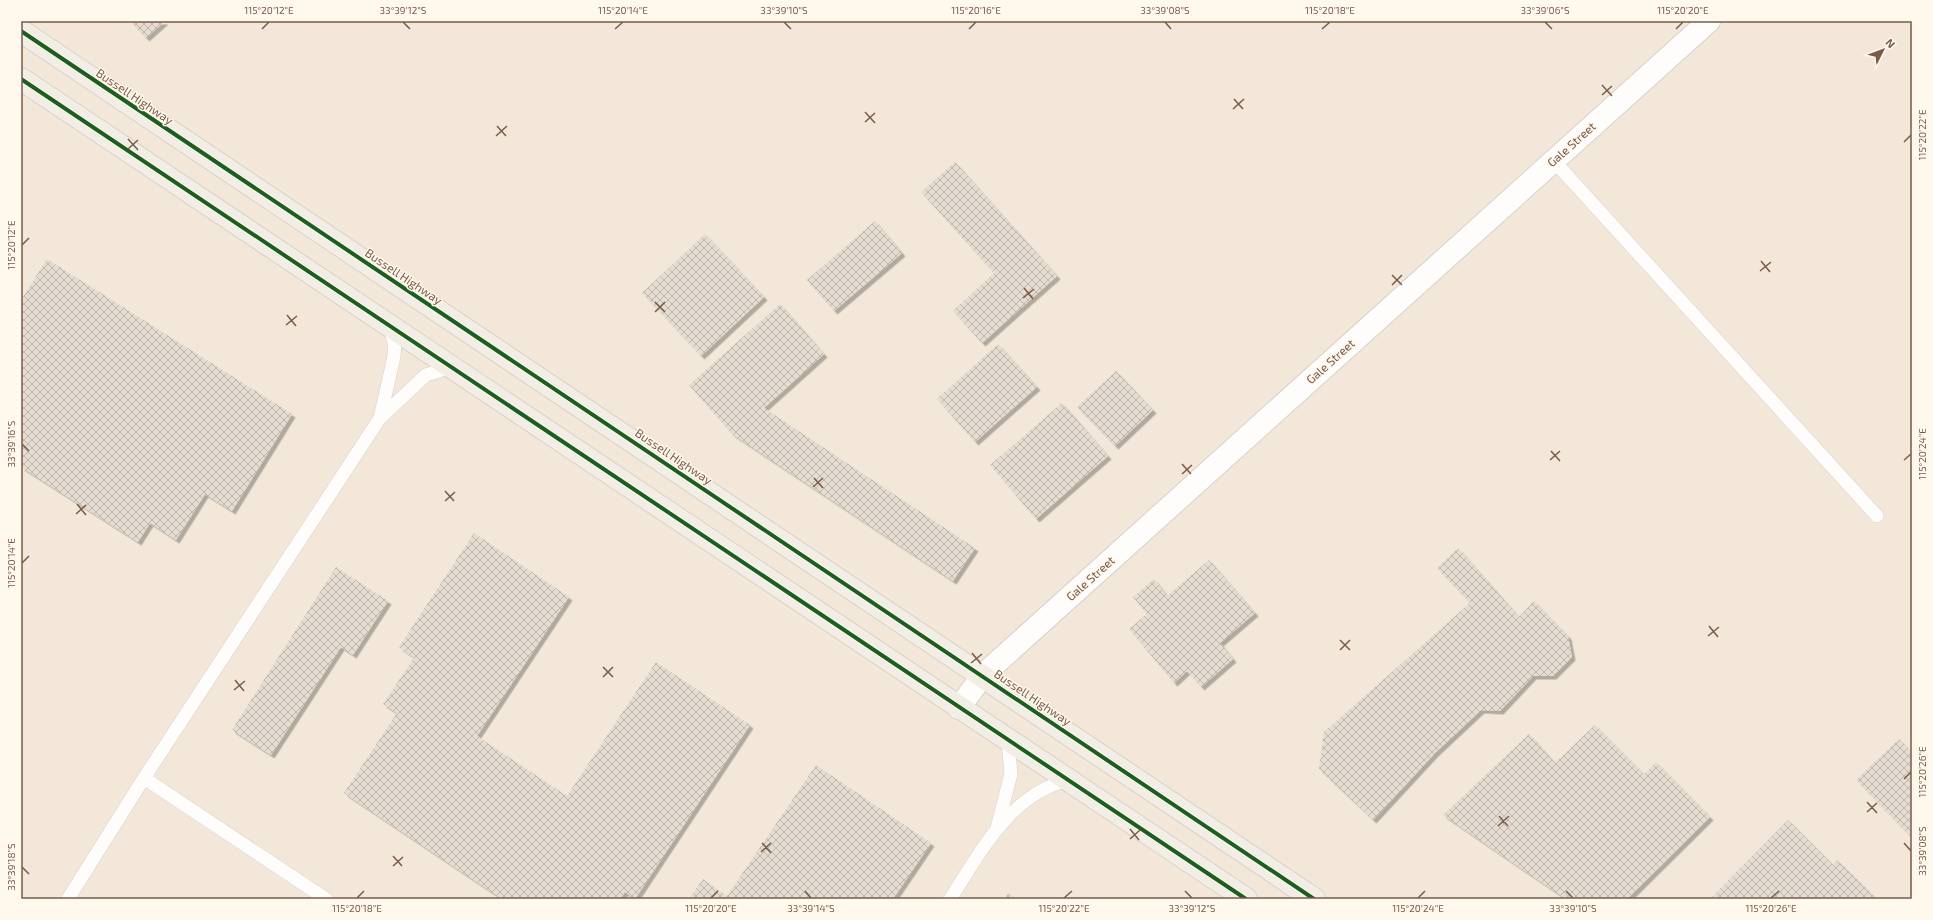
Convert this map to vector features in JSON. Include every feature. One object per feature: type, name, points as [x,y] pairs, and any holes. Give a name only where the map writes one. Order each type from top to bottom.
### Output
[{"type":"main road","name":"Bussell Highway","points":[[21,31],[983,675],[1314,899]]},
{"type":"main road","points":[[21,79],[1246,899]]},
{"type":"street","name":"Gale Street","points":[[959,708],[983,675],[1709,21]]},
{"type":"lane","points":[[1553,160],[1877,516]]},
{"type":"lane","points":[[380,418],[394,363],[395,351],[393,337],[387,324]]},
{"type":"lane","points":[[68,899],[144,778],[380,418],[426,375],[451,367]]},
{"type":"lane","points":[[996,830],[1011,774],[1008,741]]},
{"type":"lane","points":[[144,778],[326,899]]},
{"type":"lane","points":[[950,899],[996,830],[1028,798],[1052,784],[1068,780]]},
{"type":"shaded area","points":[[21,21],[1912,21],[1912,899],[21,899]]},
{"type":"building","points":[[130,21],[165,21],[146,38]]},
{"type":"building","points":[[955,162],[1057,276],[982,343],[953,311],[994,273],[921,192]]},
{"type":"building","points":[[875,221],[902,253],[834,311],[807,280]]},
{"type":"building","points":[[705,234],[764,297],[701,356],[642,293]]},
{"type":"building","points":[[47,259],[292,414],[232,511],[205,494],[176,540],[150,523],[138,542],[21,467],[21,300]]},
{"type":"building","points":[[780,304],[824,354],[764,408],[975,548],[953,581],[732,434],[689,385]]},
{"type":"building","points":[[998,344],[1037,387],[975,442],[937,399]]},
{"type":"building","points":[[1116,371],[1153,410],[1115,446],[1077,407]]},
{"type":"building","points":[[1062,403],[1108,456],[1036,519],[990,465]]},
{"type":"building","points":[[474,533],[569,597],[477,736],[567,796],[656,662],[750,725],[635,899],[625,892],[620,899],[502,899],[344,793],[397,713],[383,704],[414,658],[399,647]]},
{"type":"building","points":[[1458,548],[1519,617],[1534,601],[1568,636],[1572,657],[1553,676],[1533,676],[1500,711],[1481,710],[1435,753],[1373,820],[1319,769],[1324,732],[1470,603],[1437,568]]},
{"type":"building","points":[[1209,560],[1255,613],[1220,643],[1233,659],[1201,687],[1187,671],[1174,683],[1129,629],[1147,614],[1133,597],[1154,579],[1167,596]]},
{"type":"building","points":[[336,567],[388,601],[353,655],[341,647],[271,755],[232,730]]},
{"type":"building","points":[[1595,725],[1644,774],[1656,762],[1710,817],[1627,899],[1566,899],[1443,815],[1529,734],[1555,763]]},
{"type":"building","points":[[1899,739],[1912,753],[1912,838],[1856,780]]},
{"type":"building","points":[[816,765],[931,843],[893,899],[689,899],[703,879],[727,896]]},
{"type":"building","points":[[1788,820],[1833,865],[1837,860],[1877,899],[1710,899]]},
{"type":"building","points":[[1008,893],[1017,899],[1004,899]]},
{"type":"cycle path","points":[[21,31],[1314,899]]},
{"type":"cycle path","points":[[21,79],[1246,899]]}]
